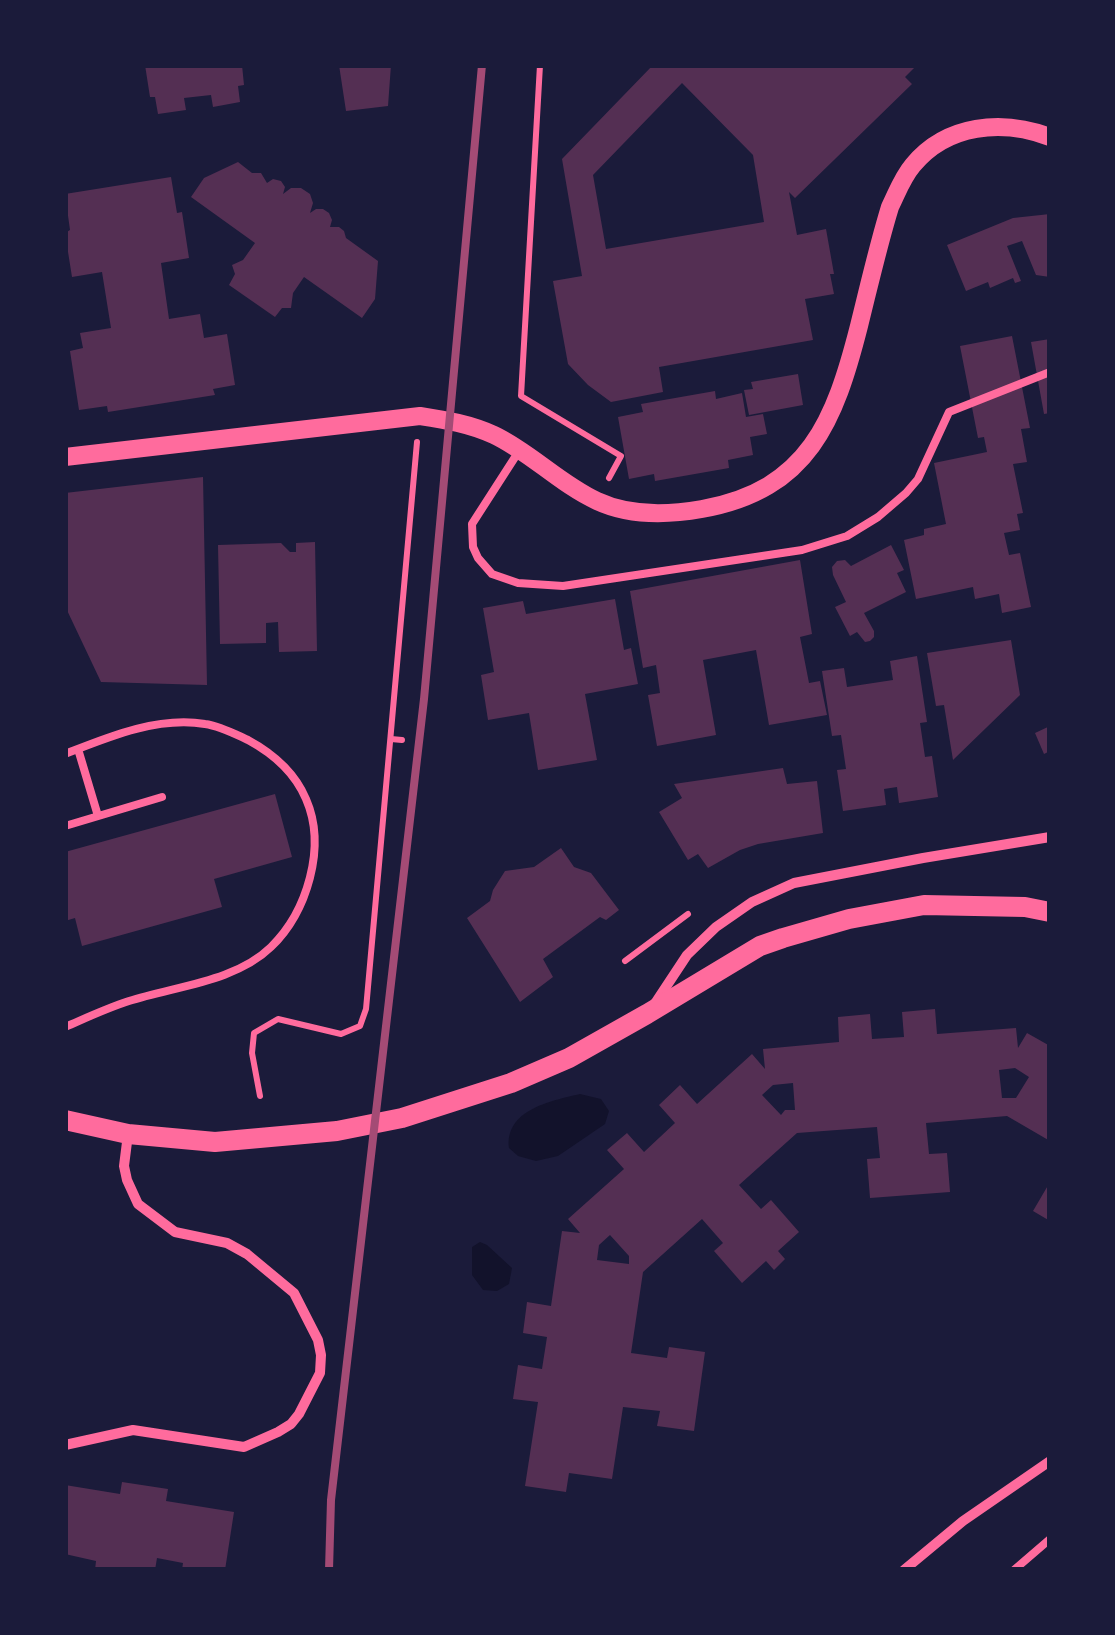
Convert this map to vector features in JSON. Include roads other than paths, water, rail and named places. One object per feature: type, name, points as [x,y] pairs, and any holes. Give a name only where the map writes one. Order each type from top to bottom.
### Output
[{"type":"main road","points":[[65,1120],[128,1134],[215,1142],[337,1130],[402,1118],[511,1083],[570,1058],[760,946],[848,919],[924,905],[1050,912]]},
{"type":"street","points":[[65,457],[420,416],[458,422],[496,436],[596,500],[640,512],[688,512],[739,500],[790,470],[821,435],[850,359],[890,207],[913,165],[945,139],[980,128],[1004,126],[1050,137]]},
{"type":"street","points":[[648,1014],[687,954],[716,927],[752,902],[794,882],[1050,837]]},
{"type":"street","points":[[65,1444],[134,1430],[244,1447],[292,1424],[320,1372],[322,1355],[318,1340],[294,1293],[227,1243],[174,1232],[138,1204],[126,1180],[128,1134]]},
{"type":"street","points":[[904,1570],[975,1512],[1050,1461]]},
{"type":"lane","points":[[518,451],[472,524],[473,546],[492,574],[518,583],[550,586],[775,554],[827,542],[862,528],[918,479],[949,412],[1050,372]]},
{"type":"lane","points":[[65,754],[146,726],[182,722],[207,724],[231,732],[273,757],[297,783],[311,813],[314,852],[308,886],[298,910],[279,938],[258,958],[234,970],[128,1001],[65,1026]]},
{"type":"lane","points":[[78,749],[98,816]]},
{"type":"lane","points":[[65,826],[162,797]]},
{"type":"lane","points":[[1014,1570],[1050,1539]]},
{"type":"railway","points":[[329,1570],[331,1500],[424,699],[482,65]]}]
